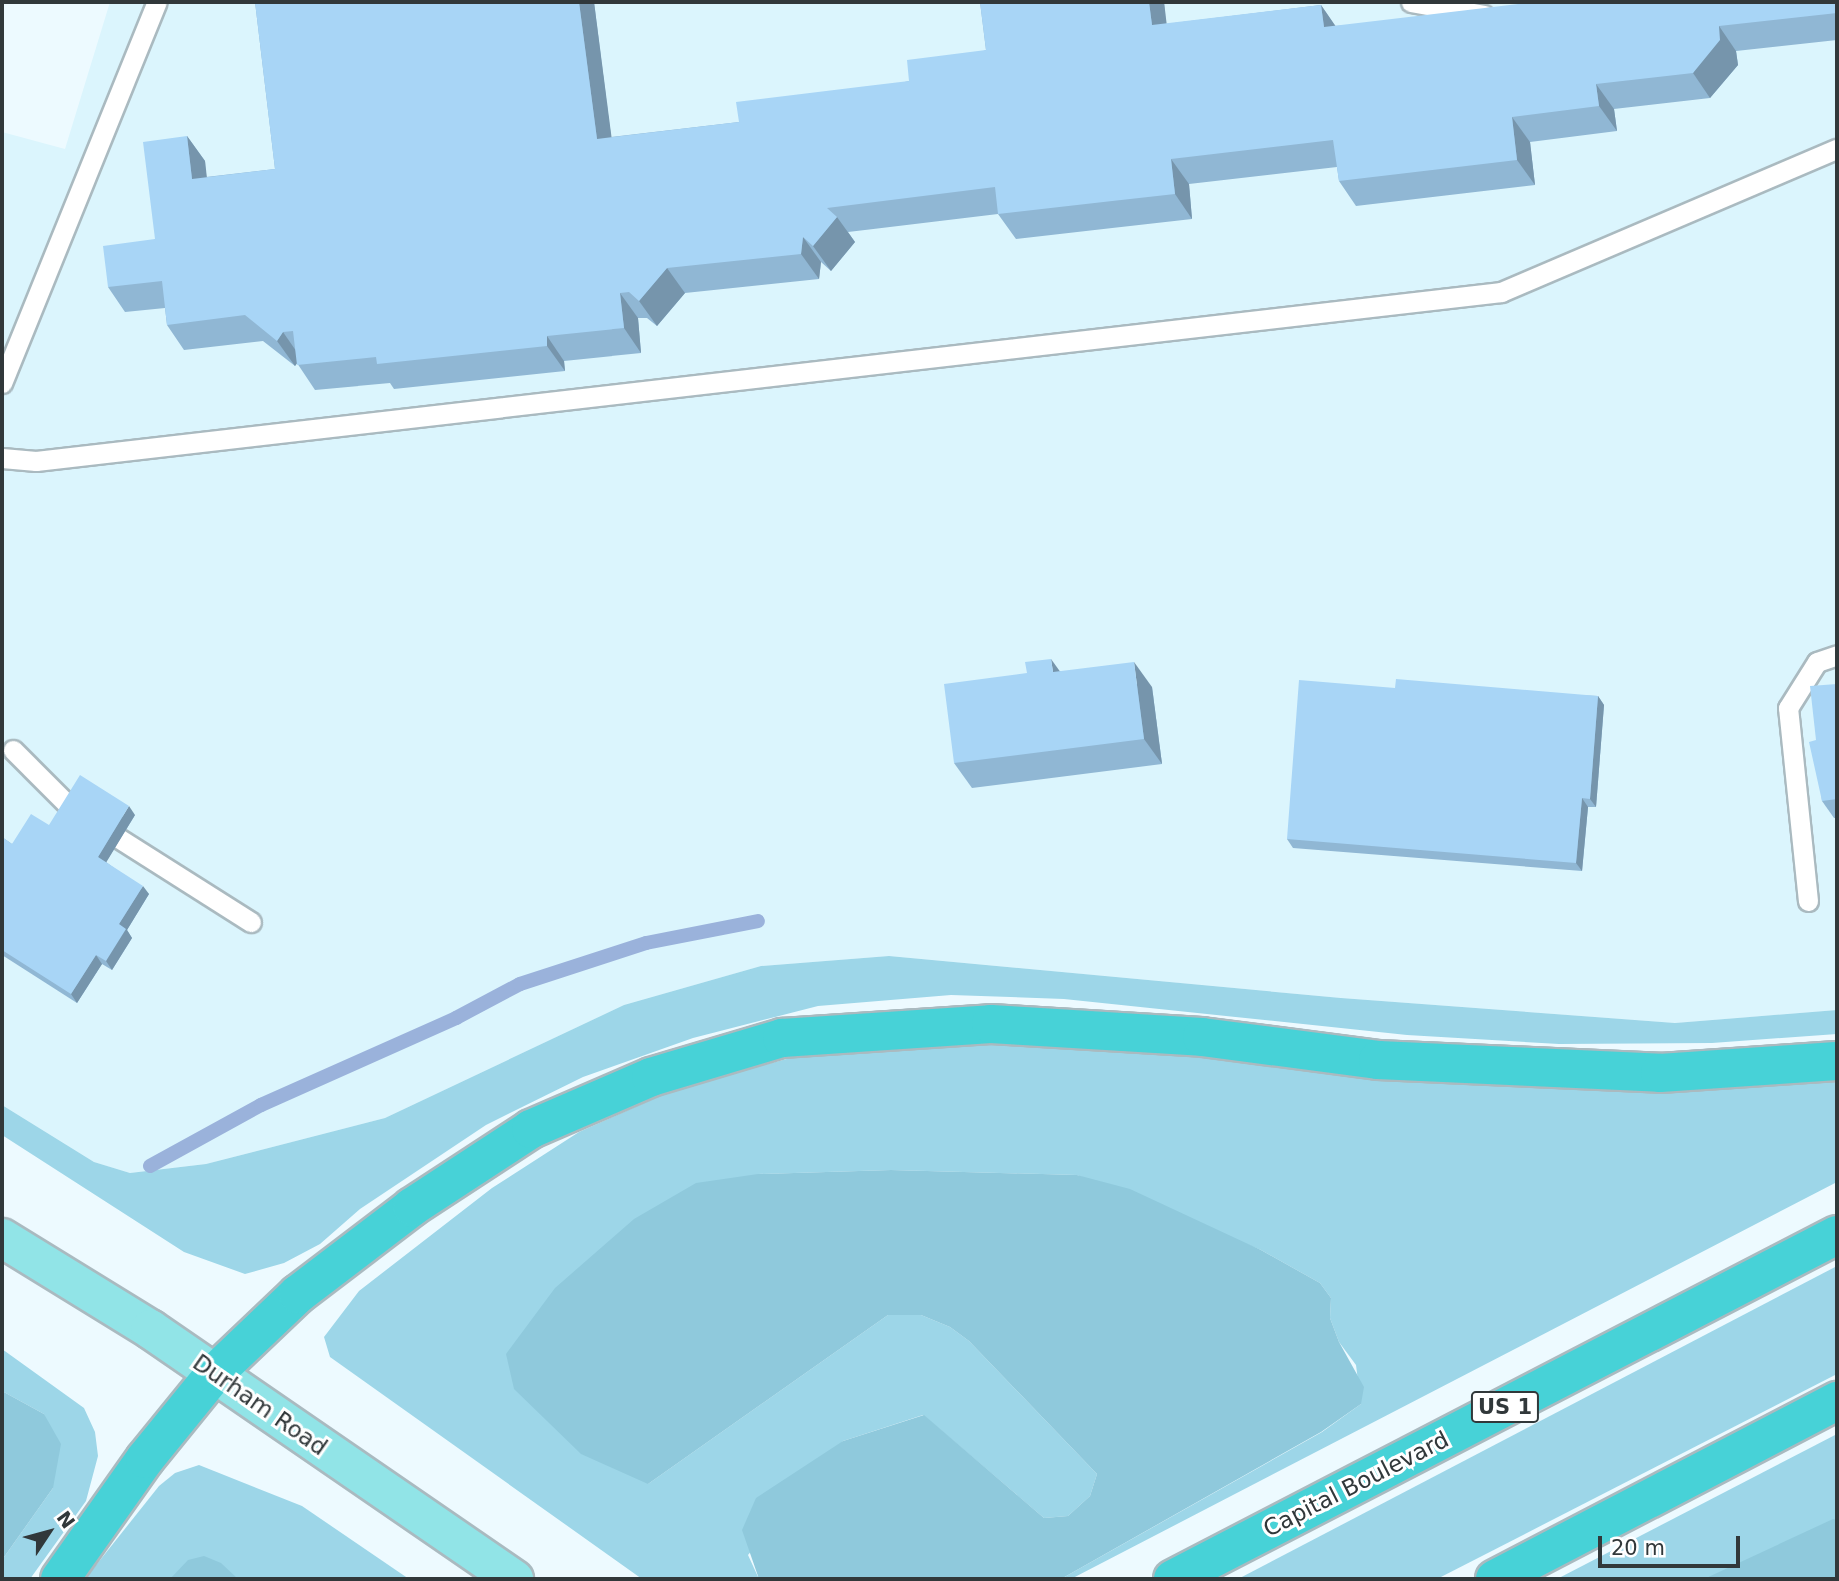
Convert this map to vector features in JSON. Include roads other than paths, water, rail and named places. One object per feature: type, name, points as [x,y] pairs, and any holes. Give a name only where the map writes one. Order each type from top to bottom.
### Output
[{"type":"highway","points":[[60,1579],[145,1460],[215,1373],[298,1294],[412,1207],[531,1129],[651,1077],[782,1038],[991,1024],[1202,1037],[1378,1060],[1660,1073],[1837,1061]]},
{"type":"highway","name":"Capital Boulevard","points":[[1173,1579],[1837,1235]]},
{"type":"highway","points":[[1495,1579],[1837,1401]]},
{"type":"main road","name":"Durham Road","points":[[2,1238],[215,1373],[513,1579]]},
{"type":"lane","points":[[2,383],[157,2]]},
{"type":"lane","points":[[1411,2],[1490,16],[1502,12]]},
{"type":"lane","points":[[2,458],[36,461],[1501,292],[1837,149]]},
{"type":"lane","points":[[1808,901],[1788,708],[1817,662],[1837,655]]},
{"type":"lane","points":[[13,750],[71,808]]},
{"type":"lane","points":[[120,839],[251,922]]},
{"type":"waterway","points":[[150,1166],[261,1105],[456,1018],[520,984],[646,943],[758,921]]}]
